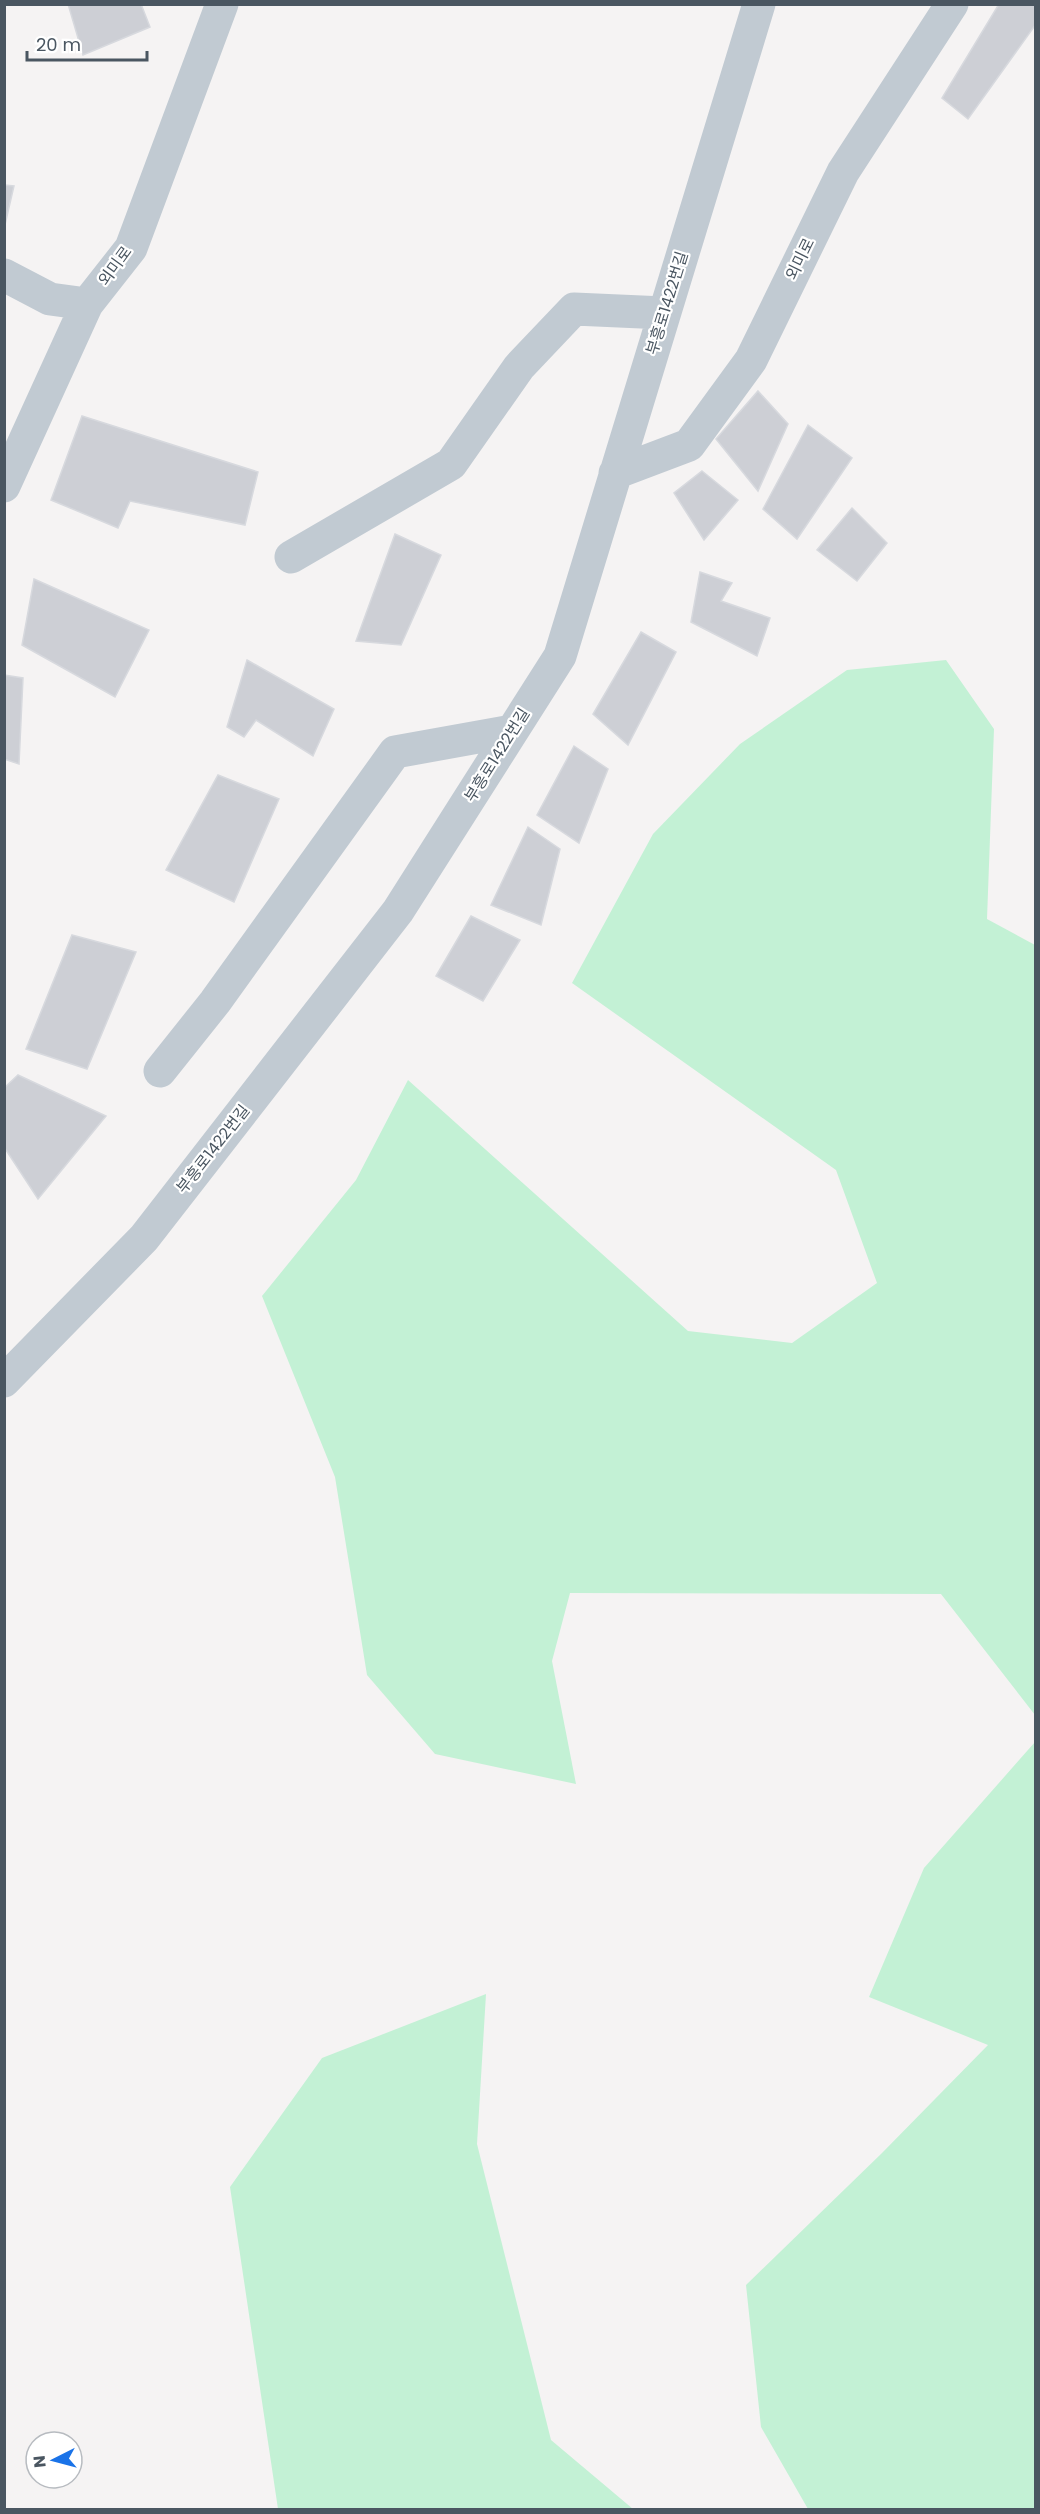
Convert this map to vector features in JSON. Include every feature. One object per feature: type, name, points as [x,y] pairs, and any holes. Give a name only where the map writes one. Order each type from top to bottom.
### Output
[{"type":"street","name":"외미로","points":[[4,486],[87,303],[130,248],[222,4]]},
{"type":"street","name":"부흥로1422번길","points":[[7,1376],[144,1238],[326,1005],[398,911],[560,657],[759,4]]},
{"type":"street","name":"외미로","points":[[615,473],[689,445],[744,369],[843,172],[952,4]]},
{"type":"street","points":[[4,275],[51,299],[87,303]]},
{"type":"street","points":[[291,557],[451,464],[519,367],[574,309],[664,313]]},
{"type":"street","points":[[160,1071],[215,1002],[395,752],[512,732]]},
{"type":"green space","points":[[946,660],[994,729],[987,919],[1035,945],[1035,1715],[941,1594],[570,1593],[552,1661],[576,1784],[435,1754],[367,1675],[335,1477],[262,1296],[356,1180],[408,1080],[688,1331],[792,1343],[877,1283],[836,1170],[572,983],[653,834],[740,744],[847,670]]},
{"type":"green space","points":[[1035,1742],[1035,2509],[808,2509],[761,2427],[746,2285],[882,2153],[988,2045],[869,1997],[924,1868]]},
{"type":"green space","points":[[486,1994],[477,2144],[551,2440],[633,2509],[278,2509],[230,2187],[322,2058]]},
{"type":"building","points":[[68,4],[141,4],[150,27],[83,55]]},
{"type":"building","points":[[999,4],[1036,4],[1036,24],[968,119],[942,98]]},
{"type":"building","points":[[4,185],[14,186],[4,229]]},
{"type":"building","points":[[758,391],[788,424],[758,491],[716,439]]},
{"type":"building","points":[[82,416],[258,472],[245,525],[130,501],[118,528],[51,500]]},
{"type":"building","points":[[808,425],[852,458],[797,539],[763,509]]},
{"type":"building","points":[[702,471],[738,500],[704,540],[674,493]]},
{"type":"building","points":[[852,508],[887,543],[857,581],[817,550]]},
{"type":"building","points":[[395,534],[441,555],[401,645],[356,641]]},
{"type":"building","points":[[700,572],[732,583],[721,601],[770,618],[757,656],[691,622]]},
{"type":"building","points":[[34,579],[149,630],[115,697],[22,645]]},
{"type":"building","points":[[641,632],[676,652],[628,745],[593,714]]},
{"type":"building","points":[[247,660],[334,709],[313,756],[256,720],[244,737],[227,727]]},
{"type":"building","points":[[4,675],[23,678],[19,764],[4,759]]},
{"type":"building","points":[[574,746],[608,769],[579,843],[537,815]]},
{"type":"building","points":[[218,775],[279,799],[234,902],[166,870]]},
{"type":"building","points":[[528,827],[560,849],[541,925],[491,905]]},
{"type":"building","points":[[471,916],[520,940],[483,1001],[436,976]]},
{"type":"building","points":[[72,935],[136,952],[87,1069],[26,1049]]},
{"type":"building","points":[[18,1075],[106,1116],[38,1199],[4,1147],[4,1088]]}]
